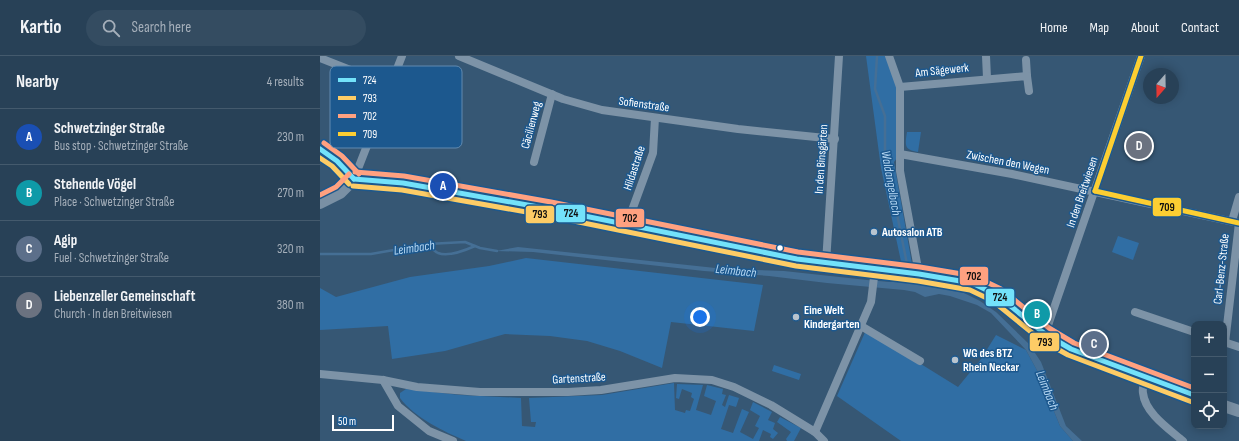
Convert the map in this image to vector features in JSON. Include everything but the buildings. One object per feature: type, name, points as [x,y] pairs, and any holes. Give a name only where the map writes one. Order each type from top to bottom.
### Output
[{"type":"street","points":[[399,66],[402,56]]},
{"type":"street","name":"Sofienstraße","points":[[459,56],[552,94],[602,110],[795,136],[835,139]]},
{"type":"street","name":"In den Binsgärten","points":[[826,263],[835,139],[839,56]]},
{"type":"street","name":"Am Sägewerk","points":[[890,56],[900,87],[900,154]]},
{"type":"street","name":"Am Sägewerk","points":[[986,56],[987,78]]},
{"type":"street","name":"In den Breitwiesen","points":[[1045,334],[1141,56]]},
{"type":"street","points":[[320,58],[341,66]]},
{"type":"street","points":[[1026,60],[1029,91]]},
{"type":"street","name":"Am Sägewerk","points":[[900,87],[987,78],[1027,76]]},
{"type":"street","name":"Cäcilienweg","points":[[534,162],[552,94]]},
{"type":"street","name":"Hildastraße","points":[[627,224],[653,152],[655,118]]},
{"type":"street","points":[[320,203],[340,193],[354,179],[367,148]]},
{"type":"street","points":[[320,149],[337,161],[354,179],[403,183],[627,224],[875,274],[912,273],[952,278],[972,283],[997,295],[1045,334],[1070,349],[1191,394]]},
{"type":"street","points":[[900,154],[901,178],[912,273]]},
{"type":"street","name":"Zwischen den Wegen","points":[[900,154],[1012,174],[1236,222]]},
{"type":"street","points":[[1236,222],[1239,197]]},
{"type":"street","name":"Carl-Benz-Straße","points":[[1226,321],[1236,222]]},
{"type":"street","points":[[815,432],[861,326],[873,294],[875,274]]},
{"type":"street","points":[[1135,312],[1191,331]]},
{"type":"street","points":[[861,326],[920,361]]},
{"type":"street","name":"Carl-Benz-Straße","points":[[1227,344],[1239,347]]},
{"type":"street","name":"Gartenstraße","points":[[320,374],[383,380],[417,387],[480,392],[568,392],[601,390],[675,378],[712,380],[734,387],[771,405],[815,432],[824,441]]},
{"type":"street","points":[[1145,377],[1143,393],[1147,405],[1157,418],[1183,441]]},
{"type":"street","points":[[383,380],[398,406],[429,431],[453,441]]},
{"type":"street","points":[[1227,407],[1239,411]]},
{"type":"shaded area","points":[[866,56],[890,56],[900,87],[900,154],[894,162],[912,264],[910,267],[902,266],[881,168]]},
{"type":"shaded area","points":[[907,132],[921,132],[918,152],[910,150],[906,146]]},
{"type":"shaded area","points":[[1118,236],[1139,243],[1133,260],[1112,252]]},
{"type":"shaded area","points":[[526,258],[763,285],[754,331],[671,322],[662,368],[620,351],[587,341],[550,336],[505,334],[445,351],[392,359],[388,326],[320,330],[320,288],[336,297],[410,277],[489,266]]},
{"type":"shaded area","points":[[1009,298],[1049,311],[1044,326]]},
{"type":"shaded area","points":[[866,330],[958,387],[981,359],[996,335],[1026,350],[1039,374],[1060,426],[1073,441],[901,441],[837,396]]},
{"type":"shaded area","points":[[774,365],[801,374],[799,380],[772,371]]},
{"type":"shaded area","points":[[674,383],[675,410],[685,413],[686,410],[690,411],[694,399],[691,397],[692,393],[682,389],[679,399],[676,398],[677,384],[703,385],[696,410],[711,415],[716,401],[704,396],[707,385],[723,389],[722,394],[726,395],[722,405],[725,407],[729,395],[739,398],[736,407],[729,405],[721,429],[733,433],[742,409],[749,412],[740,432],[753,439],[759,428],[755,426],[760,416],[750,410],[753,402],[772,412],[768,420],[775,423],[773,429],[778,433],[773,439],[770,437],[771,434],[763,430],[759,441],[466,441],[421,418],[400,398],[400,393],[406,389],[460,395],[521,398],[522,426],[535,427],[536,422],[531,422],[529,398],[602,395]]},
{"type":"shaded area","points":[[780,417],[801,428],[794,441],[787,441],[786,439],[791,432],[777,422]]},
{"type":"water","points":[[518,247],[725,269],[784,271],[890,282],[903,281],[907,279],[929,283],[964,293],[980,301],[996,312],[1029,344],[1041,362],[1066,426],[1082,441],[1073,441],[1060,426],[1039,374],[1026,350],[991,313],[977,305],[950,296],[939,294],[925,297],[915,292],[904,290],[704,271],[533,252],[496,251]]},
{"type":"waterway","name":"Waldangelbach","points":[[877,56],[875,89],[885,116],[885,154],[908,269]]},
{"type":"waterway","name":"Leimbach","points":[[320,254],[371,254],[428,244],[465,242],[480,248],[497,251]]},
{"type":"waterway","points":[[428,244],[438,253],[442,254],[457,252],[475,246]]},
{"type":"transit line","name":"709","points":[[1095,191],[1141,56]]},
{"type":"transit line","name":"702","points":[[324,143],[330,147]]},
{"type":"transit line","name":"702","points":[[331,148],[342,156],[359,174]]},
{"type":"transit line","name":"724","points":[[320,149],[337,161],[354,179]]},
{"type":"transit line","name":"793","points":[[320,158],[332,166],[349,184]]},
{"type":"transit line","name":"702","points":[[355,172],[404,176],[551,202],[798,252],[920,267],[974,276],[1001,289],[1049,328],[1074,343],[1191,387]]},
{"type":"transit line","name":"702","points":[[320,195],[336,187],[349,174]]},
{"type":"transit line","name":"724","points":[[354,179],[403,183],[550,209],[797,259],[919,274],[972,283],[997,295],[1045,334],[1071,349],[1191,394]]},
{"type":"transit line","name":"793","points":[[353,186],[402,190],[549,216],[796,266],[918,281],[970,290],[993,301],[1041,340],[1068,355],[1191,402]]},
{"type":"transit line","name":"709","points":[[1095,191],[1239,223]]},
{"type":"place","name":"Liebenzeller Gemeinschaft","points":[[1139,146]]},
{"type":"place","name":"Schwetzinger Straße","points":[[443,186]]},
{"type":"place","name":"Autosalon ATB","points":[[874,232]]},
{"type":"place","name":"Stehende Vögel","points":[[1037,314]]},
{"type":"place","name":"Eine Welt Kindergarten","points":[[796,317]]},
{"type":"place","name":"Agip","points":[[1094,344]]},
{"type":"place","name":"WG des BTZ Rhein Neckar","points":[[955,360]]}]
